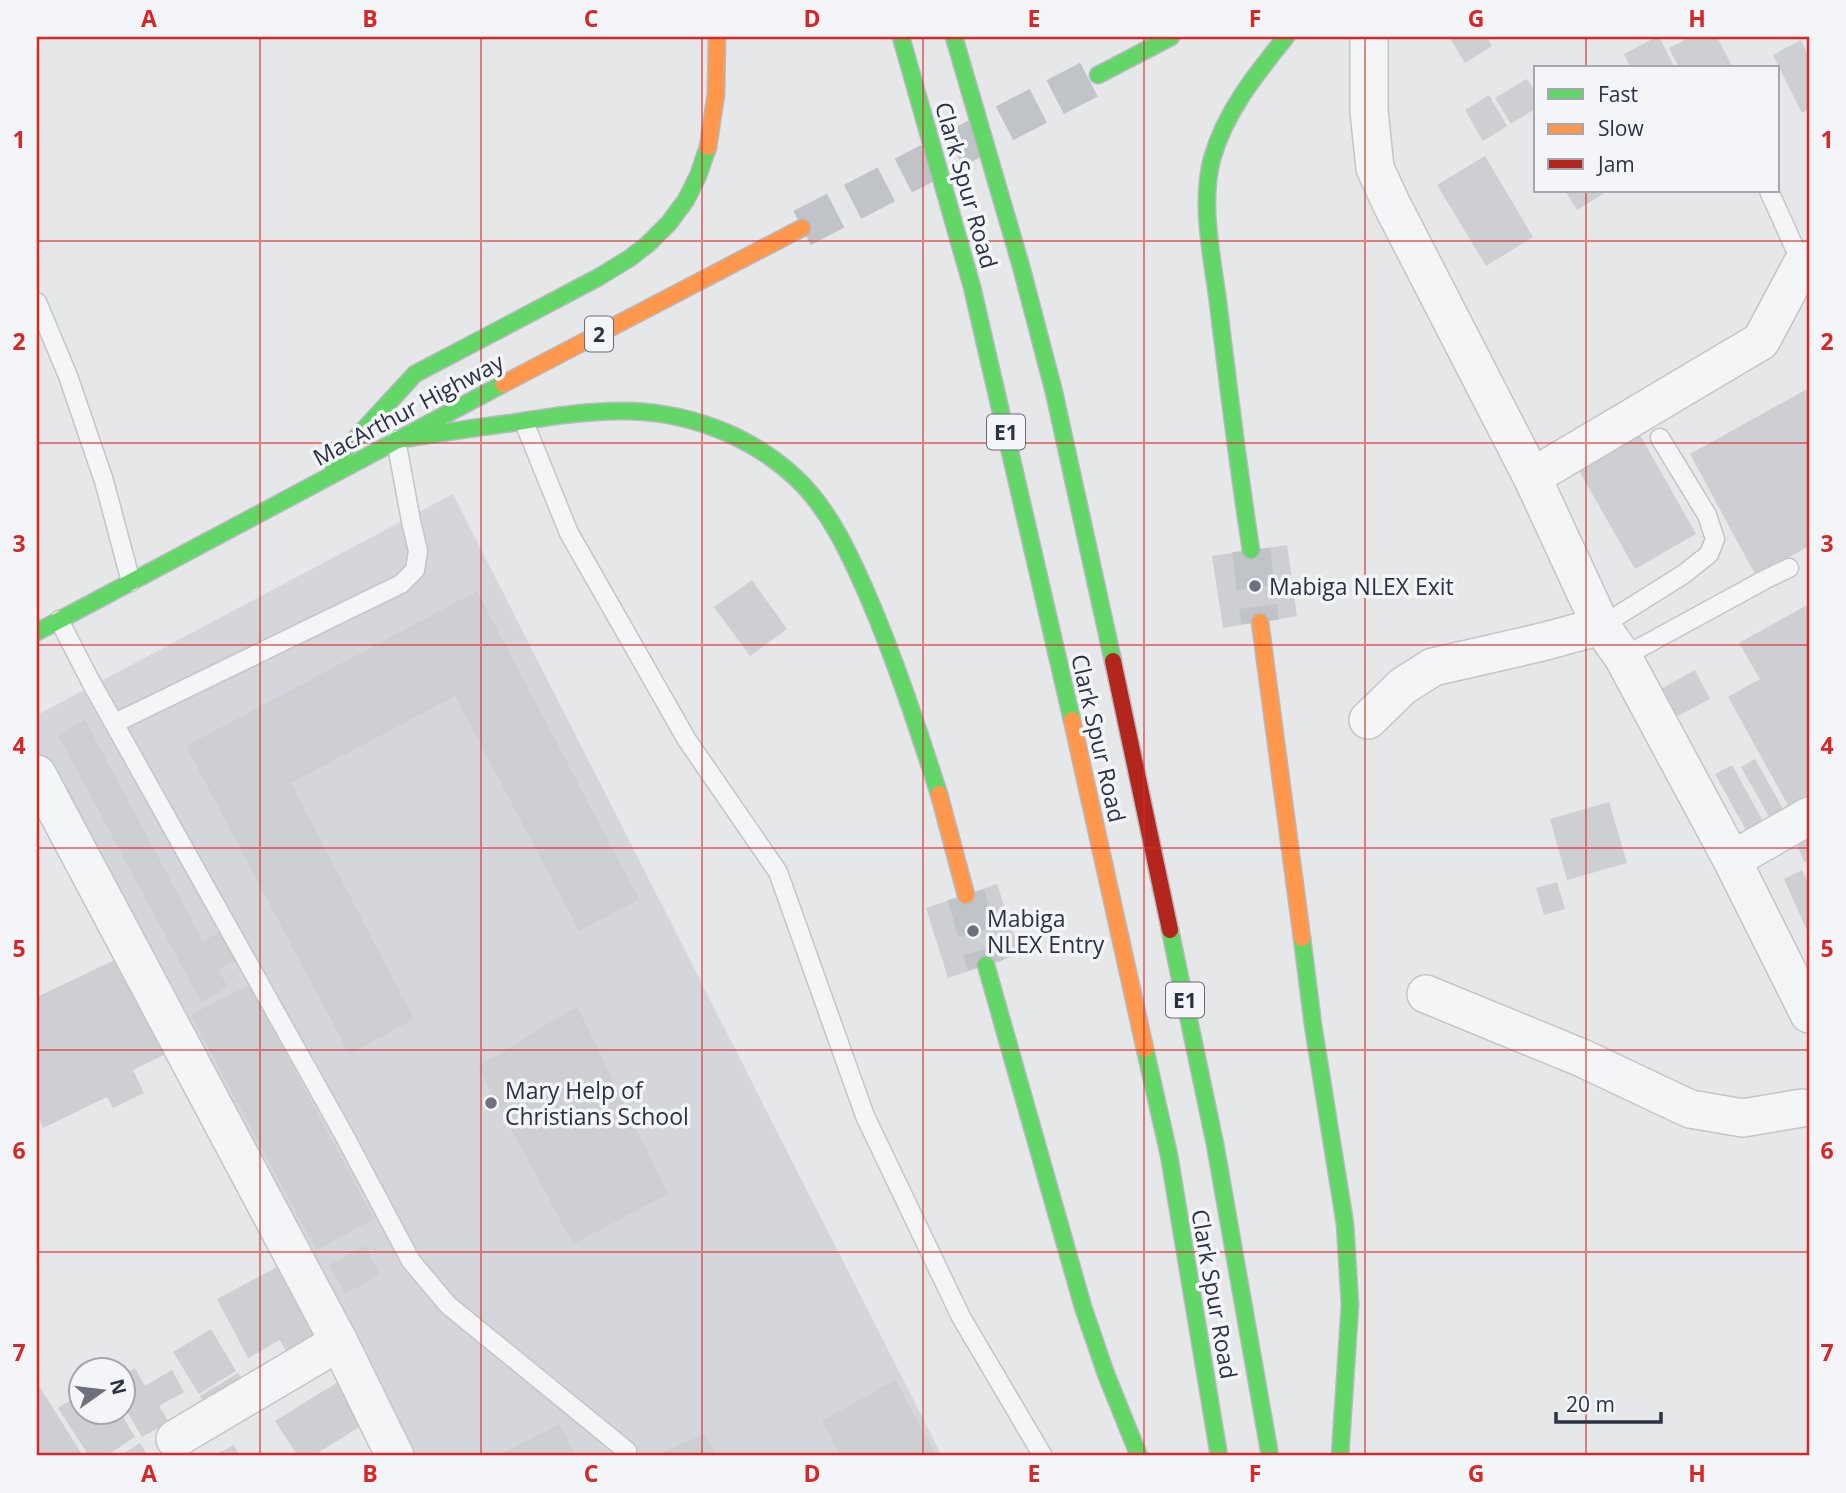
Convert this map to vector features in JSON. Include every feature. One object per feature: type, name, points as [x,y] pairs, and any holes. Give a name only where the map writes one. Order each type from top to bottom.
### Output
[{"type":"highway","points":[[311,487],[415,374],[608,272],[649,243],[669,223],[689,195],[703,165],[713,131],[717,104],[717,37]]},
{"type":"highway","name":"Clark Spur Road","points":[[901,37],[972,288],[1040,577],[1169,1155],[1219,1456]]},
{"type":"highway","name":"Clark Spur Road","points":[[954,37],[1021,266],[1059,418],[1215,1144],[1270,1456]]},
{"type":"highway","points":[[1098,75],[1171,37]]},
{"type":"highway","points":[[1251,550],[1231,417],[1207,206],[1211,162],[1225,123],[1248,84],[1286,37]]},
{"type":"highway","name":"MacArthur Highway","points":[[37,632],[396,440],[802,228]]},
{"type":"highway","points":[[396,440],[575,413],[624,411],[678,416],[719,429],[758,449],[796,478],[823,510],[849,552],[881,626],[918,730],[967,895]]},
{"type":"highway","points":[[1260,622],[1313,1025],[1348,1256],[1350,1305],[1340,1456]]},
{"type":"highway","points":[[986,965],[1083,1307],[1105,1374],[1139,1456]]},
{"type":"street","points":[[1369,37],[1369,111],[1375,168],[1532,477],[1601,626],[1623,657],[1732,860],[1809,1014]]},
{"type":"street","points":[[1532,477],[1761,341],[1806,262]]},
{"type":"street","points":[[1368,720],[1403,686],[1433,667],[1601,626]]},
{"type":"street","points":[[37,774],[339,1342],[395,1456]]},
{"type":"street","points":[[1732,860],[1809,816]]},
{"type":"street","points":[[1426,994],[1582,1058],[1690,1110],[1743,1118],[1807,1112]]},
{"type":"street","points":[[175,1439],[339,1342]]},
{"type":"lane","points":[[1770,192],[1806,262]]},
{"type":"lane","points":[[37,302],[68,376],[104,481],[131,582]]},
{"type":"lane","points":[[524,422],[569,533],[687,740],[778,872],[865,1116],[961,1317],[1043,1456]]},
{"type":"lane","points":[[1601,626],[1685,574],[1709,554],[1715,539],[1707,515],[1660,438]]},
{"type":"lane","points":[[114,723],[401,584],[415,570],[418,551],[396,440]]},
{"type":"lane","points":[[1623,657],[1789,568]]},
{"type":"lane","points":[[59,620],[411,1261],[448,1305],[627,1451]]},
{"type":"shaded area","name":"Mary Help of Christians School","points":[[453,494],[942,1456],[405,1456],[37,749],[37,715]]},
{"type":"building","points":[[1449,37],[1487,37],[1492,46],[1465,63]]},
{"type":"building","points":[[1659,37],[1674,66],[1630,66],[1624,54]]},
{"type":"building","points":[[1691,37],[1717,37],[1732,66],[1678,66],[1669,48]]},
{"type":"building","points":[[1801,40],[1809,57],[1809,109],[1802,113],[1773,55]]},
{"type":"building","points":[[1527,79],[1534,90],[1534,109],[1511,124],[1495,98]]},
{"type":"building","points":[[1489,95],[1507,126],[1483,141],[1465,110]]},
{"type":"building","points":[[1485,156],[1533,237],[1486,266],[1437,185]]},
{"type":"building","points":[[1566,192],[1606,192],[1577,210]]},
{"type":"building","points":[[1809,388],[1809,546],[1756,576],[1690,454]]},
{"type":"building","points":[[1639,433],[1696,534],[1635,569],[1578,469]]},
{"type":"building","name":"Mabiga NLEX Exit","points":[[1287,545],[1297,616],[1223,628],[1212,556]]},
{"type":"building","points":[[752,580],[787,629],[750,656],[714,607]]},
{"type":"building","points":[[477,591],[639,899],[579,931],[455,696],[291,783],[414,1019],[349,1054],[186,746]]},
{"type":"building","points":[[1809,604],[1809,808],[1794,816],[1728,697],[1760,679],[1739,643]]},
{"type":"building","points":[[1695,670],[1710,699],[1676,717],[1661,689]]},
{"type":"building","points":[[85,720],[203,941],[228,928],[243,957],[218,970],[228,987],[201,1002],[58,735]]},
{"type":"building","points":[[1755,759],[1791,823],[1777,831],[1741,767]]},
{"type":"building","points":[[1732,765],[1763,821],[1746,830],[1715,774]]},
{"type":"building","points":[[1609,802],[1627,863],[1567,880],[1550,819]]},
{"type":"building","points":[[1809,836],[1809,860],[1804,862],[1796,842]]},
{"type":"building","points":[[1802,870],[1809,885],[1809,935],[1784,879]]},
{"type":"building","points":[[1557,882],[1565,909],[1544,915],[1536,888]]},
{"type":"building","name":"Mabiga NLEX Entry","points":[[997,884],[1020,954],[948,978],[926,908]]},
{"type":"building","points":[[123,956],[170,1052],[133,1070],[144,1093],[113,1108],[107,1097],[43,1128],[37,1115],[37,997]]},
{"type":"building","points":[[249,985],[374,1219],[316,1250],[191,1015]]},
{"type":"building","points":[[577,1006],[668,1194],[573,1244],[478,1067]]},
{"type":"building","points":[[365,1246],[380,1275],[345,1294],[329,1265]]},
{"type":"building","points":[[277,1267],[319,1347],[292,1362],[280,1340],[248,1358],[217,1299]]},
{"type":"building","points":[[211,1329],[236,1371],[199,1394],[173,1352]]},
{"type":"building","points":[[136,1370],[145,1386],[172,1370],[184,1392],[159,1406],[169,1422],[142,1437],[136,1426]]},
{"type":"building","points":[[238,1373],[247,1387],[209,1411],[200,1396]]},
{"type":"building","points":[[895,1380],[937,1456],[841,1456],[822,1421]]},
{"type":"building","points":[[338,1382],[364,1424],[313,1456],[298,1456],[275,1421]]},
{"type":"building","points":[[37,1383],[71,1437],[83,1456],[37,1456]]},
{"type":"building","points":[[66,1403],[66,1420],[58,1408]]},
{"type":"building","points":[[560,1424],[576,1456],[496,1456]]},
{"type":"building","points":[[70,1426],[128,1426],[135,1437],[106,1456],[89,1456]]},
{"type":"building","points":[[705,1433],[716,1456],[655,1456],[702,1435]]},
{"type":"building","points":[[140,1443],[148,1456],[119,1456]]},
{"type":"building","points":[[234,1445],[240,1456],[212,1456]]},
{"type":"tunnel","points":[[802,228],[1098,75]]},
{"type":"tunnel","points":[[1251,550],[1260,622]]},
{"type":"tunnel","points":[[966,895],[986,965]]},
{"type":"traffic: fast","points":[[901,37],[972,287],[1072,720]]},
{"type":"traffic: fast","points":[[954,37],[1021,266],[1054,392],[1113,661]]},
{"type":"traffic: fast","points":[[1098,75],[1171,37]]},
{"type":"traffic: fast","points":[[1251,550],[1210,248],[1207,194],[1212,159],[1233,109],[1286,37]]},
{"type":"traffic: fast","points":[[332,464],[415,374],[599,277],[648,244],[669,223],[686,200],[708,147]]},
{"type":"traffic: fast","points":[[37,632],[503,384]]},
{"type":"traffic: fast","points":[[396,440],[566,415],[646,412],[669,415],[715,428],[737,437],[778,462],[808,490],[845,547],[887,643],[939,794]]},
{"type":"traffic: fast","points":[[1170,930],[1215,1144],[1270,1456]]},
{"type":"traffic: fast","points":[[1302,938],[1345,1224],[1350,1305],[1340,1456]]},
{"type":"traffic: fast","points":[[986,965],[1083,1307],[1139,1456]]},
{"type":"traffic: fast","points":[[1145,1049],[1169,1155],[1219,1456]]},
{"type":"traffic: slow","points":[[708,147],[716,94],[717,37]]},
{"type":"traffic: slow","points":[[503,384],[802,228]]},
{"type":"traffic: slow","points":[[1260,622],[1302,938]]},
{"type":"traffic: slow","points":[[1072,720],[1145,1049]]},
{"type":"traffic: slow","points":[[939,794],[966,895]]},
{"type":"traffic: jam","points":[[1113,661],[1170,930]]},
{"type":"place","name":"Mabiga NLEX Exit","points":[[1255,586]]},
{"type":"place","name":"Mabiga NLEX Entry","points":[[973,931]]},
{"type":"place","name":"Mary Help of Christians School","points":[[491,1103]]}]
